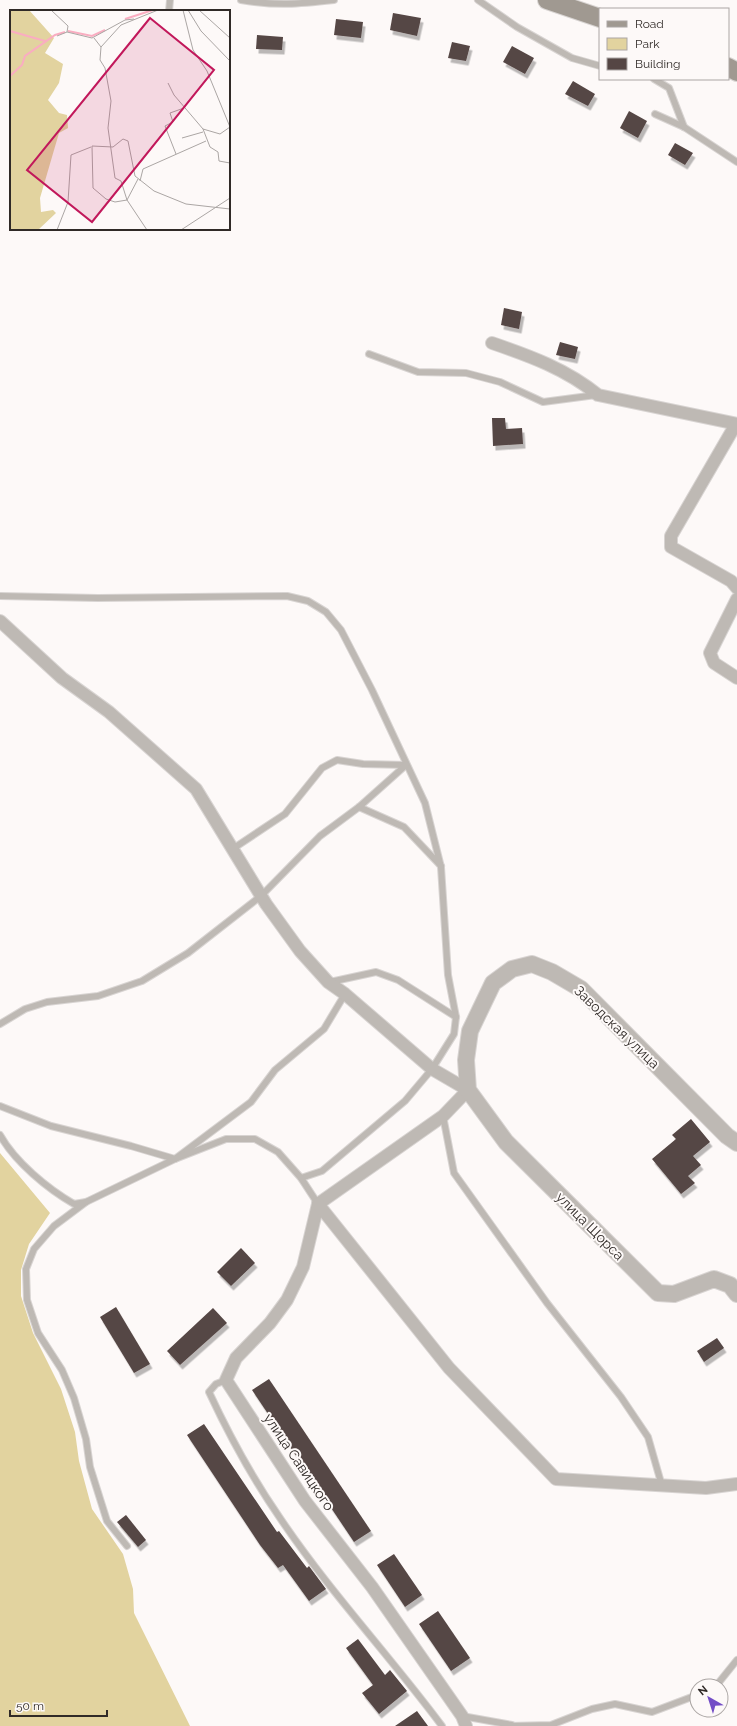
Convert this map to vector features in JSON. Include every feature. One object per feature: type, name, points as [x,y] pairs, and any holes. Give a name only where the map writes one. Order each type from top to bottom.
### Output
[{"type":"main road","points":[[547,0],[599,18]]},
{"type":"street","points":[[492,343],[560,369],[580,381],[598,395],[737,424],[671,536],[670,542],[671,547],[731,581],[737,588]]},
{"type":"street","points":[[737,598],[710,653],[714,663],[737,678]]},
{"type":"street","points":[[0,621],[62,678],[109,712],[196,789],[231,850],[261,896],[300,951],[328,982],[345,994],[432,1069],[468,1090],[443,1116],[318,1204],[303,1267],[287,1300],[270,1323],[236,1358],[226,1380]]},
{"type":"street","name":"Заводская улица","points":[[468,1090],[466,1060],[470,1031],[493,983],[512,969],[532,964],[552,972],[581,989],[728,1136],[737,1143]]},
{"type":"street","name":"улица Щорса","points":[[468,1090],[506,1142],[658,1293],[674,1294],[714,1279],[730,1285],[737,1294]]},
{"type":"street","points":[[318,1204],[449,1368],[556,1479],[706,1488],[737,1484]]},
{"type":"street","name":"улица Савицкого","points":[[226,1380],[305,1501],[372,1587],[464,1721]]},
{"type":"lane","points":[[169,10],[170,0]]},
{"type":"lane","points":[[241,0],[292,5],[334,0]]},
{"type":"lane","points":[[478,0],[517,27],[572,58],[599,66]]},
{"type":"lane","points":[[656,80],[669,88],[684,127]]},
{"type":"lane","points":[[655,114],[684,127],[737,162]]},
{"type":"lane","points":[[368,354],[418,372],[466,373],[500,382],[543,402],[598,395]]},
{"type":"lane","points":[[0,596],[98,598],[287,596],[308,601],[326,612],[341,630],[372,690],[425,803],[441,867],[448,976],[456,1017],[454,1034],[432,1069],[405,1100],[322,1171],[301,1178]]},
{"type":"lane","points":[[231,850],[285,814],[322,768],[337,760],[363,764],[406,765]]},
{"type":"lane","points":[[0,1024],[25,1010],[47,1002],[98,996],[142,981],[188,953],[261,896],[320,836],[359,807],[406,765]]},
{"type":"lane","points":[[359,807],[404,828],[441,867]]},
{"type":"lane","points":[[328,982],[376,972],[398,980],[456,1017]]},
{"type":"lane","points":[[175,1159],[251,1102],[275,1070],[324,1030],[345,994]]},
{"type":"lane","points":[[0,1106],[51,1126],[131,1146],[175,1159]]},
{"type":"lane","points":[[443,1116],[454,1173],[547,1303],[621,1397],[648,1437],[662,1486]]},
{"type":"lane","points":[[0,1135],[17,1157],[56,1194],[74,1204],[86,1202]]},
{"type":"lane","points":[[127,1546],[107,1521],[90,1467],[86,1439],[74,1398],[62,1370],[38,1333],[27,1300],[26,1268],[34,1249],[54,1226],[86,1202],[175,1159],[226,1139],[254,1139],[278,1152],[301,1178],[318,1204]]},
{"type":"lane","points":[[226,1380],[216,1384],[209,1392],[251,1472],[280,1519],[348,1608],[442,1726]]},
{"type":"lane","points":[[722,1678],[737,1660]]},
{"type":"lane","points":[[464,1721],[511,1726],[551,1725],[592,1709],[615,1704],[652,1712],[689,1698]]},
{"type":"green space","points":[[0,1153],[50,1213],[29,1244],[21,1270],[21,1296],[33,1333],[61,1389],[75,1432],[79,1461],[92,1509],[123,1554],[133,1589],[134,1613],[190,1726],[0,1726]]},
{"type":"building","points":[[393,13],[421,18],[417,36],[390,30]]},
{"type":"building","points":[[336,19],[363,22],[361,38],[334,35]]},
{"type":"building","points":[[257,35],[283,37],[282,50],[256,49]]},
{"type":"building","points":[[452,42],[470,46],[466,61],[448,58]]},
{"type":"building","points":[[512,46],[534,58],[525,74],[503,62]]},
{"type":"building","points":[[573,81],[595,94],[588,106],[565,94]]},
{"type":"building","points":[[629,111],[647,121],[638,138],[620,128]]},
{"type":"building","points":[[675,143],[693,153],[685,165],[668,155]]},
{"type":"building","points":[[504,308],[522,312],[519,329],[501,325]]},
{"type":"building","points":[[560,342],[578,347],[575,359],[556,355]]},
{"type":"building","points":[[492,418],[505,418],[506,429],[522,428],[523,444],[493,446]]},
{"type":"building","points":[[691,1119],[710,1142],[693,1156],[701,1165],[688,1176],[695,1183],[681,1194],[652,1159],[676,1139],[672,1135]]},
{"type":"building","points":[[241,1248],[255,1263],[231,1286],[217,1272]]},
{"type":"building","points":[[116,1307],[150,1364],[134,1373],[100,1317]]},
{"type":"building","points":[[213,1308],[227,1323],[180,1365],[167,1351]]},
{"type":"building","points":[[717,1338],[724,1348],[704,1362],[697,1351]]},
{"type":"building","points":[[269,1379],[371,1531],[354,1542],[252,1390]]},
{"type":"building","points":[[204,1424],[277,1532],[279,1531],[307,1568],[309,1566],[326,1589],[309,1601],[283,1565],[278,1568],[260,1545],[187,1435]]},
{"type":"building","points":[[126,1515],[146,1540],[138,1547],[117,1522]]},
{"type":"building","points":[[394,1554],[422,1595],[405,1607],[377,1565]]},
{"type":"building","points":[[438,1611],[470,1658],[451,1671],[419,1624]]},
{"type":"building","points":[[358,1639],[385,1675],[390,1670],[407,1691],[379,1714],[362,1693],[373,1685],[346,1648]]},
{"type":"building","points":[[417,1711],[428,1726],[395,1726]]}]
